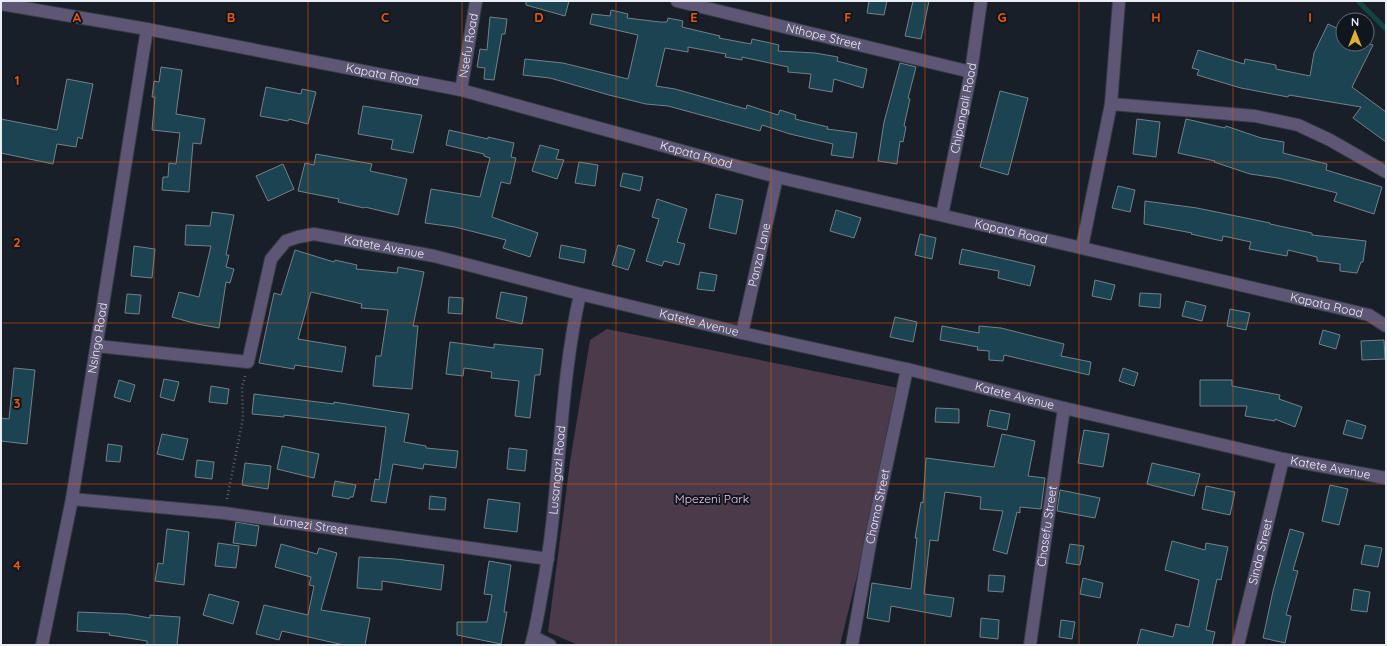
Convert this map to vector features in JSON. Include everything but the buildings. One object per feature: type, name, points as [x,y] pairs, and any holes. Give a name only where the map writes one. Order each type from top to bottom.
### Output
[{"type":"street","name":"Nsefu Road","points":[[461,90],[476,1]]},
{"type":"street","name":"Nthope Street","points":[[677,1],[971,72]]},
{"type":"street","name":"Chipangali Road","points":[[942,215],[971,72],[981,1]]},
{"type":"street","points":[[1082,247],[1111,104],[1119,1]]},
{"type":"street","name":"Kapata Road","points":[[1,4],[147,29],[461,90],[777,177],[1369,315],[1386,326]]},
{"type":"street","name":"Nsingo Road","points":[[42,645],[72,499],[147,29]]},
{"type":"street","points":[[1111,104],[1255,116],[1298,125],[1330,140],[1386,172]]},
{"type":"street","name":"Panza Lane","points":[[742,333],[777,177]]},
{"type":"street","name":"Katete Avenue","points":[[248,362],[271,259],[286,241],[314,234],[434,256],[580,294],[742,333],[907,369],[1064,408],[1283,459],[1386,478]]},
{"type":"street","name":"Lusangazi Road","points":[[532,641],[548,559],[555,506],[571,334],[580,294]]},
{"type":"street","points":[[97,346],[248,362]]},
{"type":"street","name":"Chama Street","points":[[852,645],[871,538],[907,369]]},
{"type":"street","name":"Chasefu Street","points":[[1030,645],[1064,408]]},
{"type":"street","name":"Sinda Street","points":[[1238,645],[1283,459]]},
{"type":"street","name":"Lumezi Street","points":[[72,499],[224,513],[548,559]]},
{"type":"street","points":[[532,641],[550,645]]},
{"type":"path","points":[[224,513],[244,418],[242,387],[248,362]]},
{"type":"green space","name":"Mpezeni Park","points":[[607,329],[903,389],[840,645],[578,645],[548,632],[570,462],[590,340]]},
{"type":"waterway","points":[[1358,1],[1386,29]]}]
